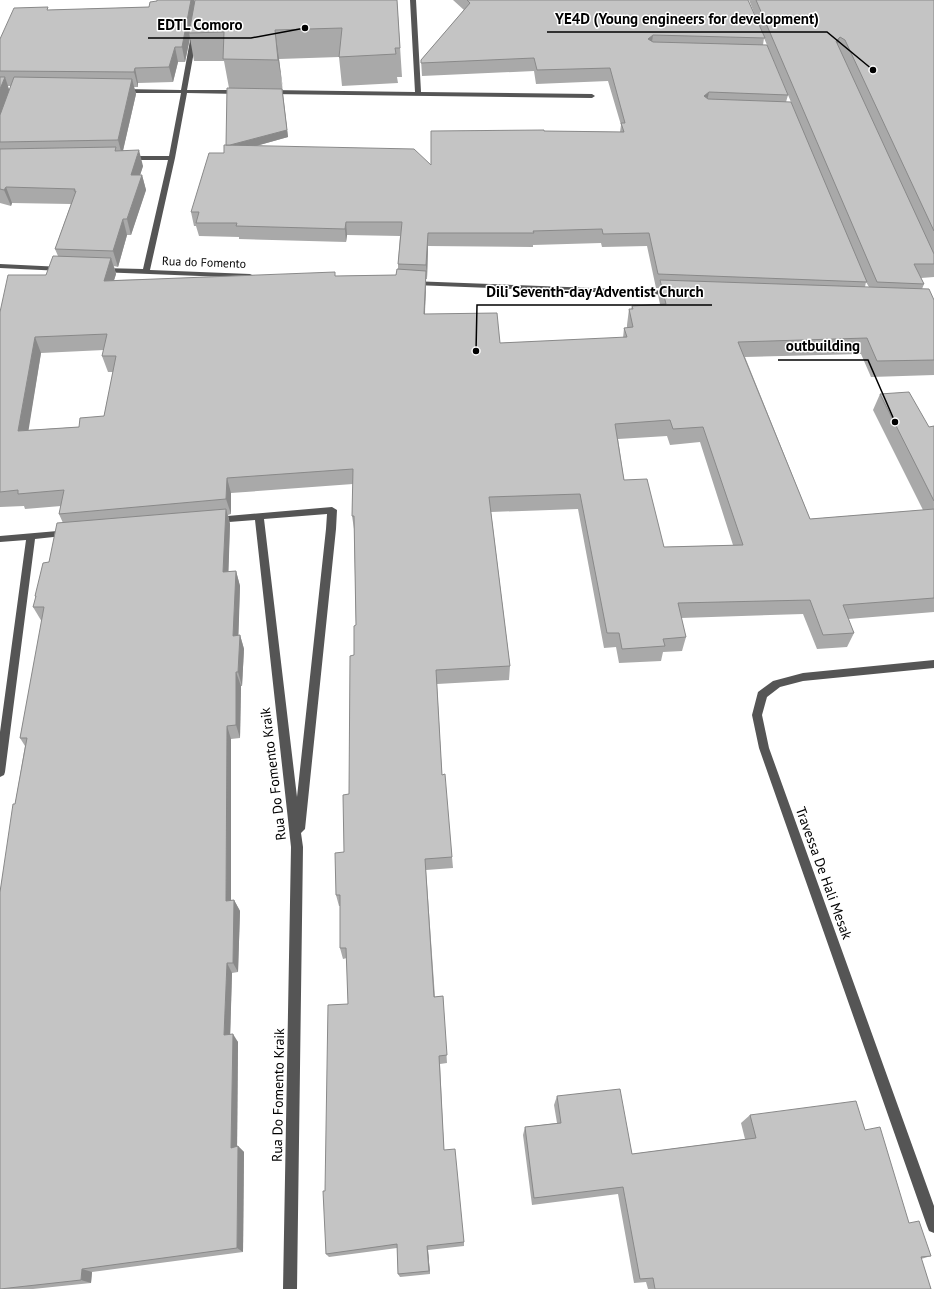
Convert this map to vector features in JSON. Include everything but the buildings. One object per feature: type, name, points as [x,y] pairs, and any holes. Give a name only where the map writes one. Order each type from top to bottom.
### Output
[{"type":"street","points":[[413,0],[418,94]]},
{"type":"street","points":[[146,272],[172,158],[195,30]]},
{"type":"street","points":[[116,90],[248,92]]},
{"type":"street","points":[[263,92],[592,96]]},
{"type":"street","points":[[117,159],[172,158]]},
{"type":"street","points":[[0,266],[69,269]]},
{"type":"street","name":"Rua do Fomento","points":[[92,270],[258,276]]},
{"type":"street","points":[[408,282],[678,293]]},
{"type":"street","points":[[204,521],[332,510],[297,847]]},
{"type":"street","name":"Rua Do Fomento Kraik","points":[[259,516],[297,847],[290,1289]]},
{"type":"street","points":[[0,539],[78,532]]},
{"type":"street","points":[[0,772],[31,536]]},
{"type":"street","name":"Travessa De Hali Mesak","points":[[934,664],[803,677],[778,684],[762,695],[757,714],[764,748],[934,1226]]},
{"type":"place","name":"EDTL Comoro","points":[[305,28]]},
{"type":"place","name":"YE4D (Young engineers for development)","points":[[873,70]]},
{"type":"place","name":"Dili Seventh-day Adventist Church","points":[[476,351]]},
{"type":"place","name":"outbuilding","points":[[895,422]]}]
